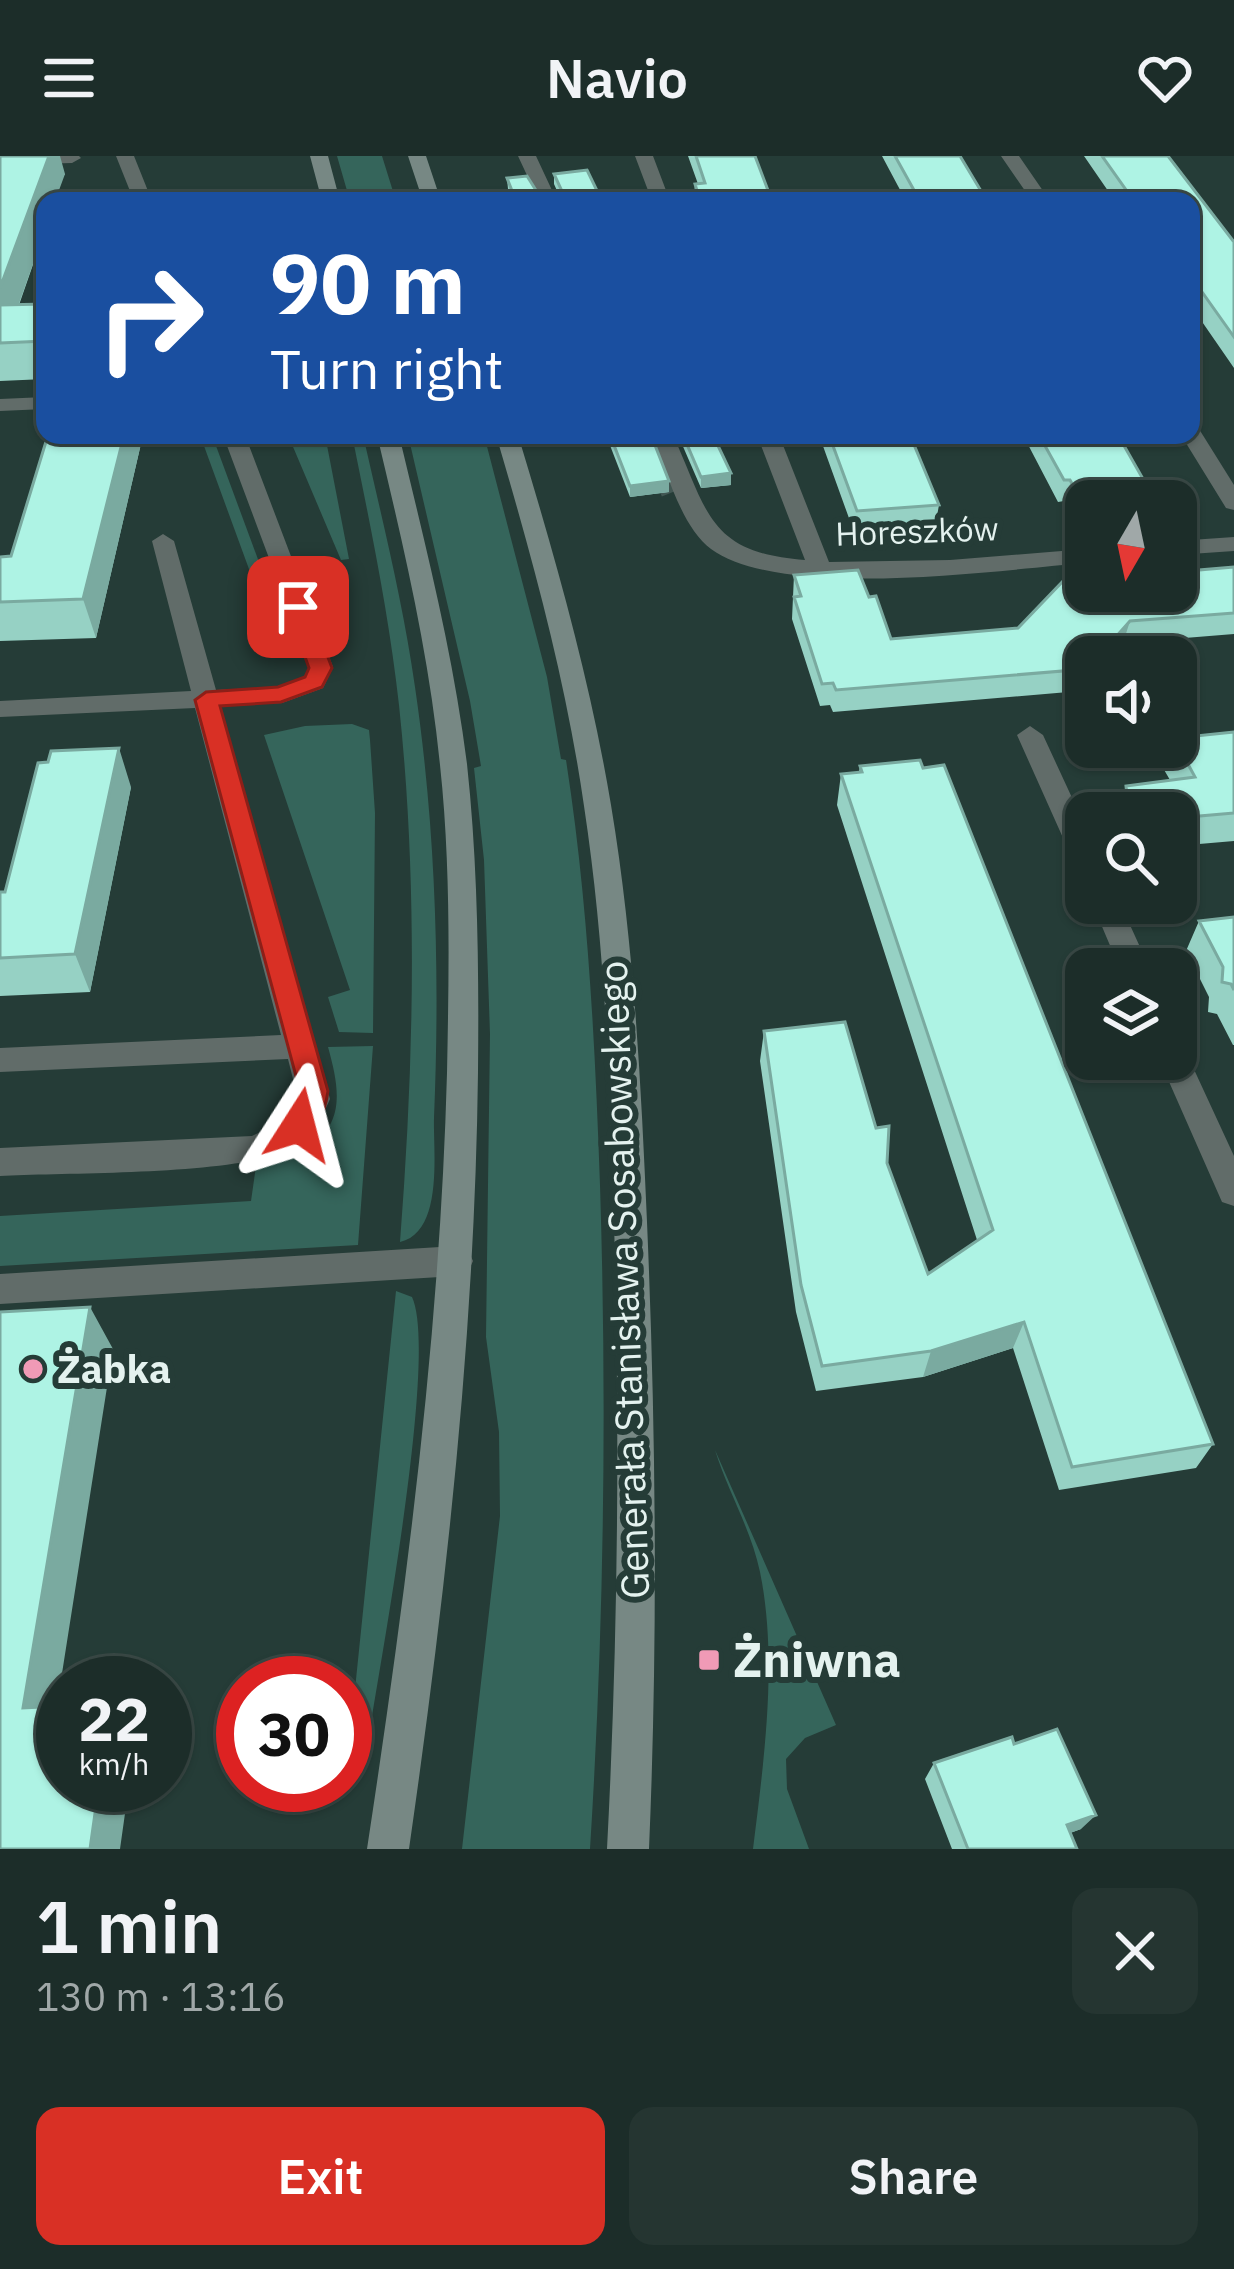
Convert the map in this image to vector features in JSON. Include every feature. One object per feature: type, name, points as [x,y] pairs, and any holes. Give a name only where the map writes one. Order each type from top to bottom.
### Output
[{"type":"main road","points":[[320,156],[329,192]]},
{"type":"main road","points":[[417,156],[429,192]]},
{"type":"main road","points":[[388,1849],[435,1501],[456,1261],[463,1003],[450,732],[425,590],[390,444]]},
{"type":"main road","name":"Generała Stanisława Sosabowskiego","points":[[510,444],[549,573],[587,746],[615,963],[627,1139],[636,1411],[636,1641],[628,1849]]},
{"type":"street","points":[[125,156],[139,192]]},
{"type":"street","points":[[527,156],[551,192]]},
{"type":"street","points":[[542,156],[553,192]]},
{"type":"street","points":[[644,156],[658,192]]},
{"type":"street","points":[[1010,156],[1035,192]]},
{"type":"street","points":[[0,160],[72,158]]},
{"type":"street","points":[[0,405],[36,404]]},
{"type":"street","points":[[0,709],[281,695],[307,686],[321,668],[237,444]]},
{"type":"street","points":[[667,444],[716,542],[742,557],[819,567]]},
{"type":"street","name":"Horeszków","points":[[771,444],[819,567],[915,569],[1065,558]]},
{"type":"street","points":[[1197,444],[1234,503]]},
{"type":"street","points":[[673,492],[693,538],[716,562],[732,570],[765,574],[819,567]]},
{"type":"street","points":[[0,1162],[266,1145],[290,1133],[312,1107],[314,1091],[163,541]]},
{"type":"street","points":[[1197,547],[1234,544]]},
{"type":"street","points":[[1030,735],[1065,812]]},
{"type":"street","points":[[0,1060],[302,1046]]},
{"type":"street","points":[[1188,1080],[1220,1127],[1234,1192]]},
{"type":"street","points":[[0,1289],[456,1261]]},
{"type":"green space","points":[[337,156],[382,156],[393,192],[347,192]]},
{"type":"green space","points":[[203,444],[215,444],[290,646],[276,643]]},
{"type":"green space","points":[[292,444],[327,444],[349,559],[341,560]]},
{"type":"green space","points":[[354,444],[365,444],[392,561],[415,687],[432,848],[437,1010],[433,1189],[424,1223],[400,1242],[411,1040],[409,839],[395,671]]},
{"type":"green space","points":[[410,444],[486,444],[547,677],[574,813],[593,1025],[602,1268],[601,1600],[590,1849],[462,1849],[500,1516],[499,1432],[486,1337],[490,1034],[484,860],[474,768],[481,766]]},
{"type":"green space","points":[[352,724],[369,730],[375,813],[373,1033],[339,1032],[328,997],[350,990],[264,735],[305,726]]},
{"type":"green space","points":[[373,1046],[358,1245],[0,1266],[0,1216],[251,1201],[256,1166],[281,1162],[303,1151],[327,1130],[333,1118],[337,1092],[328,1047]]},
{"type":"green space","points":[[396,1291],[412,1297],[418,1328],[418,1377],[372,1717],[372,1656],[358,1656]]},
{"type":"green space","points":[[715,1450],[836,1725],[805,1738],[786,1759],[787,1789],[809,1849],[753,1849],[767,1710],[765,1606],[756,1556]]},
{"type":"building","points":[[0,156],[49,156],[0,288]]},
{"type":"building","points":[[696,156],[755,156],[769,192],[697,192],[695,184],[705,183]]},
{"type":"building","points":[[895,156],[960,156],[982,192],[915,192]]},
{"type":"building","points":[[1102,156],[1168,156],[1196,192],[1128,192]]},
{"type":"building","points":[[587,170],[598,192],[559,192],[554,174]]},
{"type":"building","points":[[527,176],[537,192],[512,192],[507,178]]},
{"type":"building","points":[[1200,198],[1234,242],[1234,337],[1202,292]]},
{"type":"building","points":[[36,304],[36,341],[0,343],[0,305]]},
{"type":"building","points":[[45,444],[122,444],[83,599],[0,602],[0,557],[11,556]]},
{"type":"building","points":[[614,444],[655,444],[669,481],[630,486]]},
{"type":"building","points":[[687,444],[717,444],[731,473],[701,477]]},
{"type":"building","points":[[832,444],[914,444],[939,505],[857,511]]},
{"type":"building","points":[[1044,444],[1123,444],[1143,479],[1138,480],[1065,480]]},
{"type":"building","points":[[1234,567],[1234,613],[1130,621],[1117,636],[1065,636],[1065,671],[836,690],[833,683],[822,684],[794,597],[801,596],[794,575],[858,570],[869,597],[876,596],[891,639],[1018,628],[1065,579],[1065,612],[1197,612],[1197,570]]},
{"type":"building","points":[[1234,732],[1234,813],[1197,816],[1197,792],[1127,792],[1126,786],[1195,777],[1190,768],[1197,768],[1197,736]]},
{"type":"building","points":[[119,748],[75,954],[0,958],[0,892],[5,892],[38,763],[48,762],[51,751]]},
{"type":"building","points":[[920,760],[923,768],[944,765],[1213,1444],[1072,1467],[1024,1322],[931,1351],[822,1366],[801,1285],[764,1031],[845,1022],[876,1128],[889,1126],[887,1163],[928,1274],[993,1230],[841,774],[862,772],[860,766]]},
{"type":"building","points":[[1234,917],[1234,990],[1222,982],[1223,967],[1199,921]]},
{"type":"building","points":[[90,1307],[23,1708],[36,1707],[36,1812],[95,1812],[90,1849],[0,1849],[0,1312]]},
{"type":"building","points":[[1057,1729],[1096,1815],[1067,1825],[1077,1849],[968,1849],[934,1763],[1012,1737],[1014,1744]]},
{"type":"tunnel","points":[[654,444],[673,492]]},
{"type":"place","name":"Żabka","points":[[33,1369]]},
{"type":"place","name":"Żniwna","points":[[709,1660]]},
{"type":"route","points":[[298,607],[321,668],[314,682],[281,695],[206,700],[314,1091],[312,1107],[299,1125]]}]
